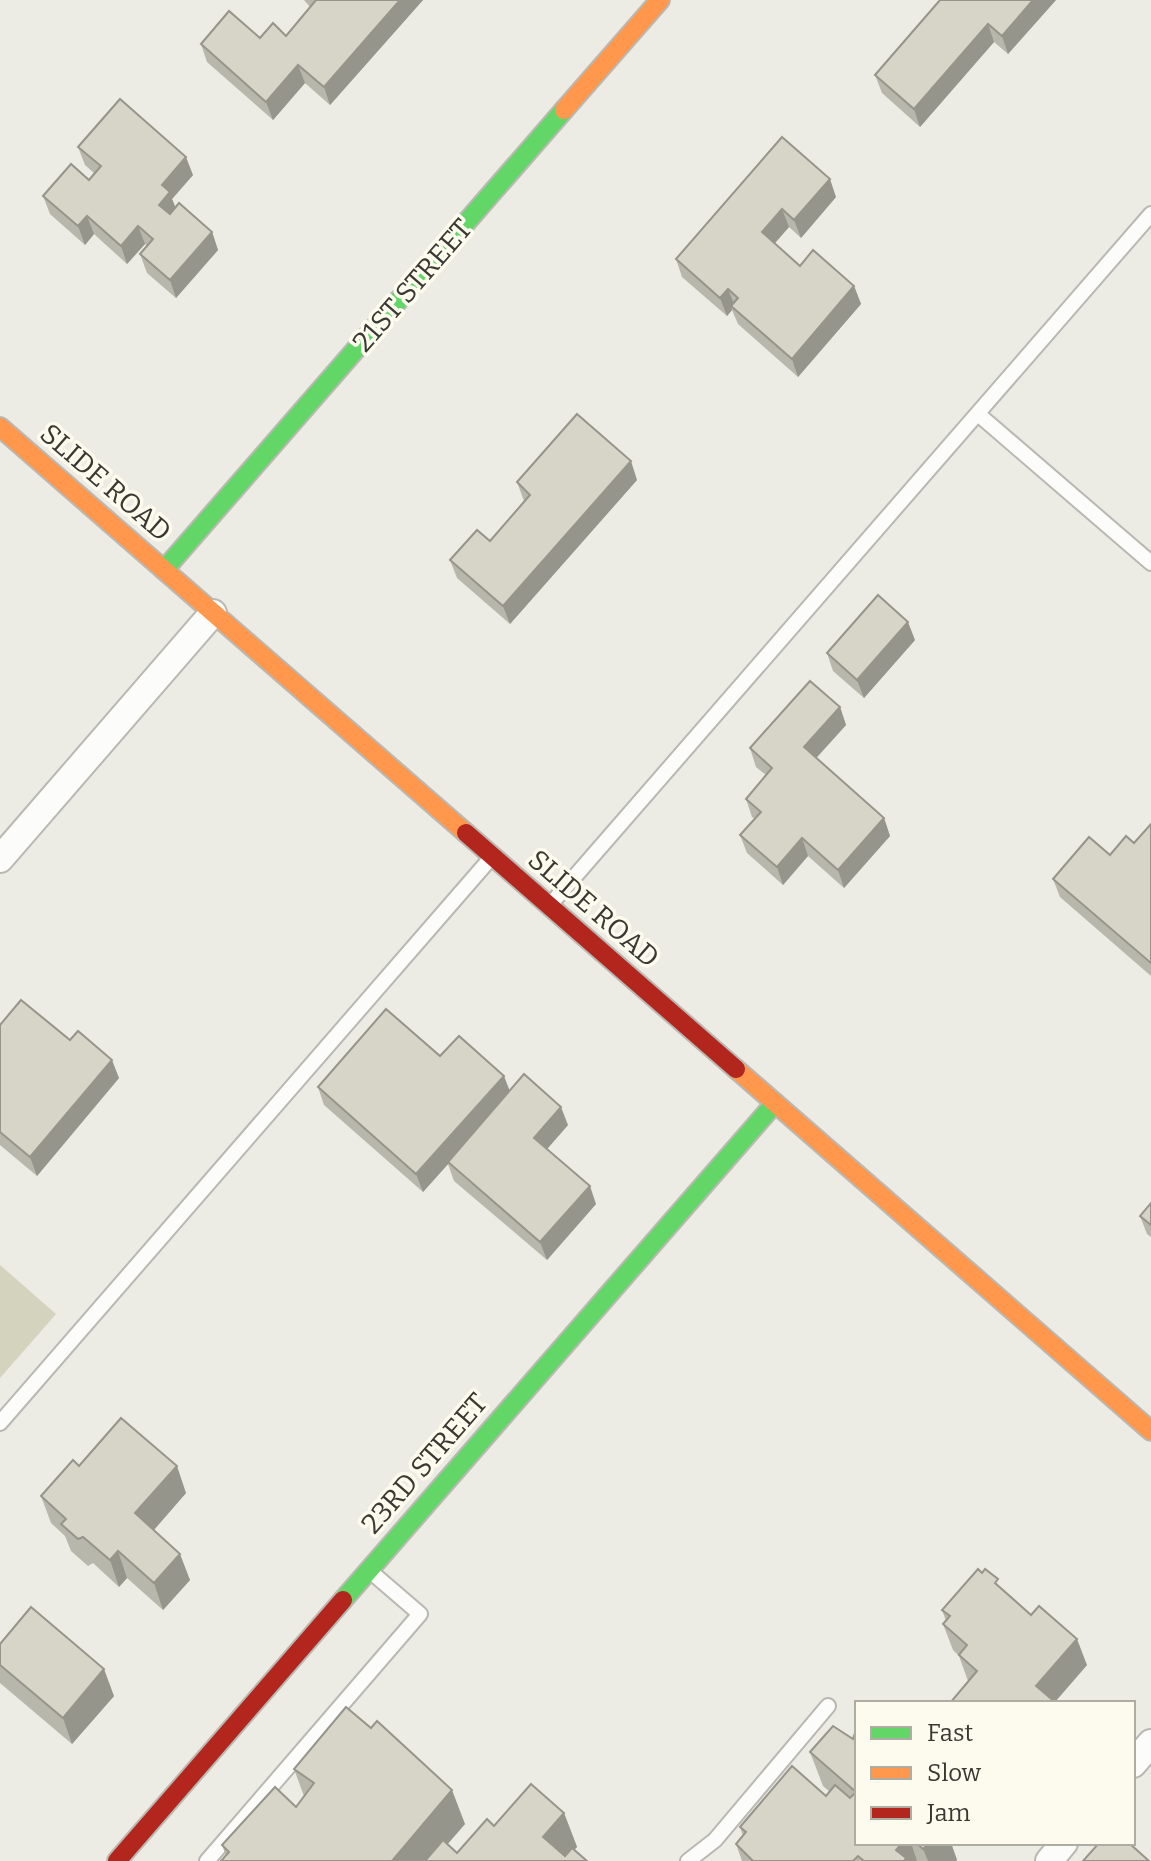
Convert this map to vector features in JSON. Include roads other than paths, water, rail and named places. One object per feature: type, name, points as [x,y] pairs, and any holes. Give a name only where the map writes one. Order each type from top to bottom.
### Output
[{"type":"street","name":"21ST STREET","points":[[164,570],[660,0]]},
{"type":"street","name":"SLIDE ROAD","points":[[0,427],[1151,1431]]},
{"type":"street","points":[[0,859],[213,613]]},
{"type":"street","name":"23RD STREET","points":[[117,1861],[775,1103]]},
{"type":"street","points":[[1135,1762],[1151,1743]]},
{"type":"street","points":[[1049,1861],[1062,1845]]},
{"type":"lane","points":[[550,906],[1151,214]]},
{"type":"lane","points":[[978,414],[1151,563]]},
{"type":"lane","points":[[0,1423],[492,856]]},
{"type":"lane","points":[[207,1861],[420,1614],[369,1570]]},
{"type":"lane","points":[[688,1861],[715,1840],[828,1706]]},
{"type":"lane","points":[[711,1861],[715,1840]]}]
